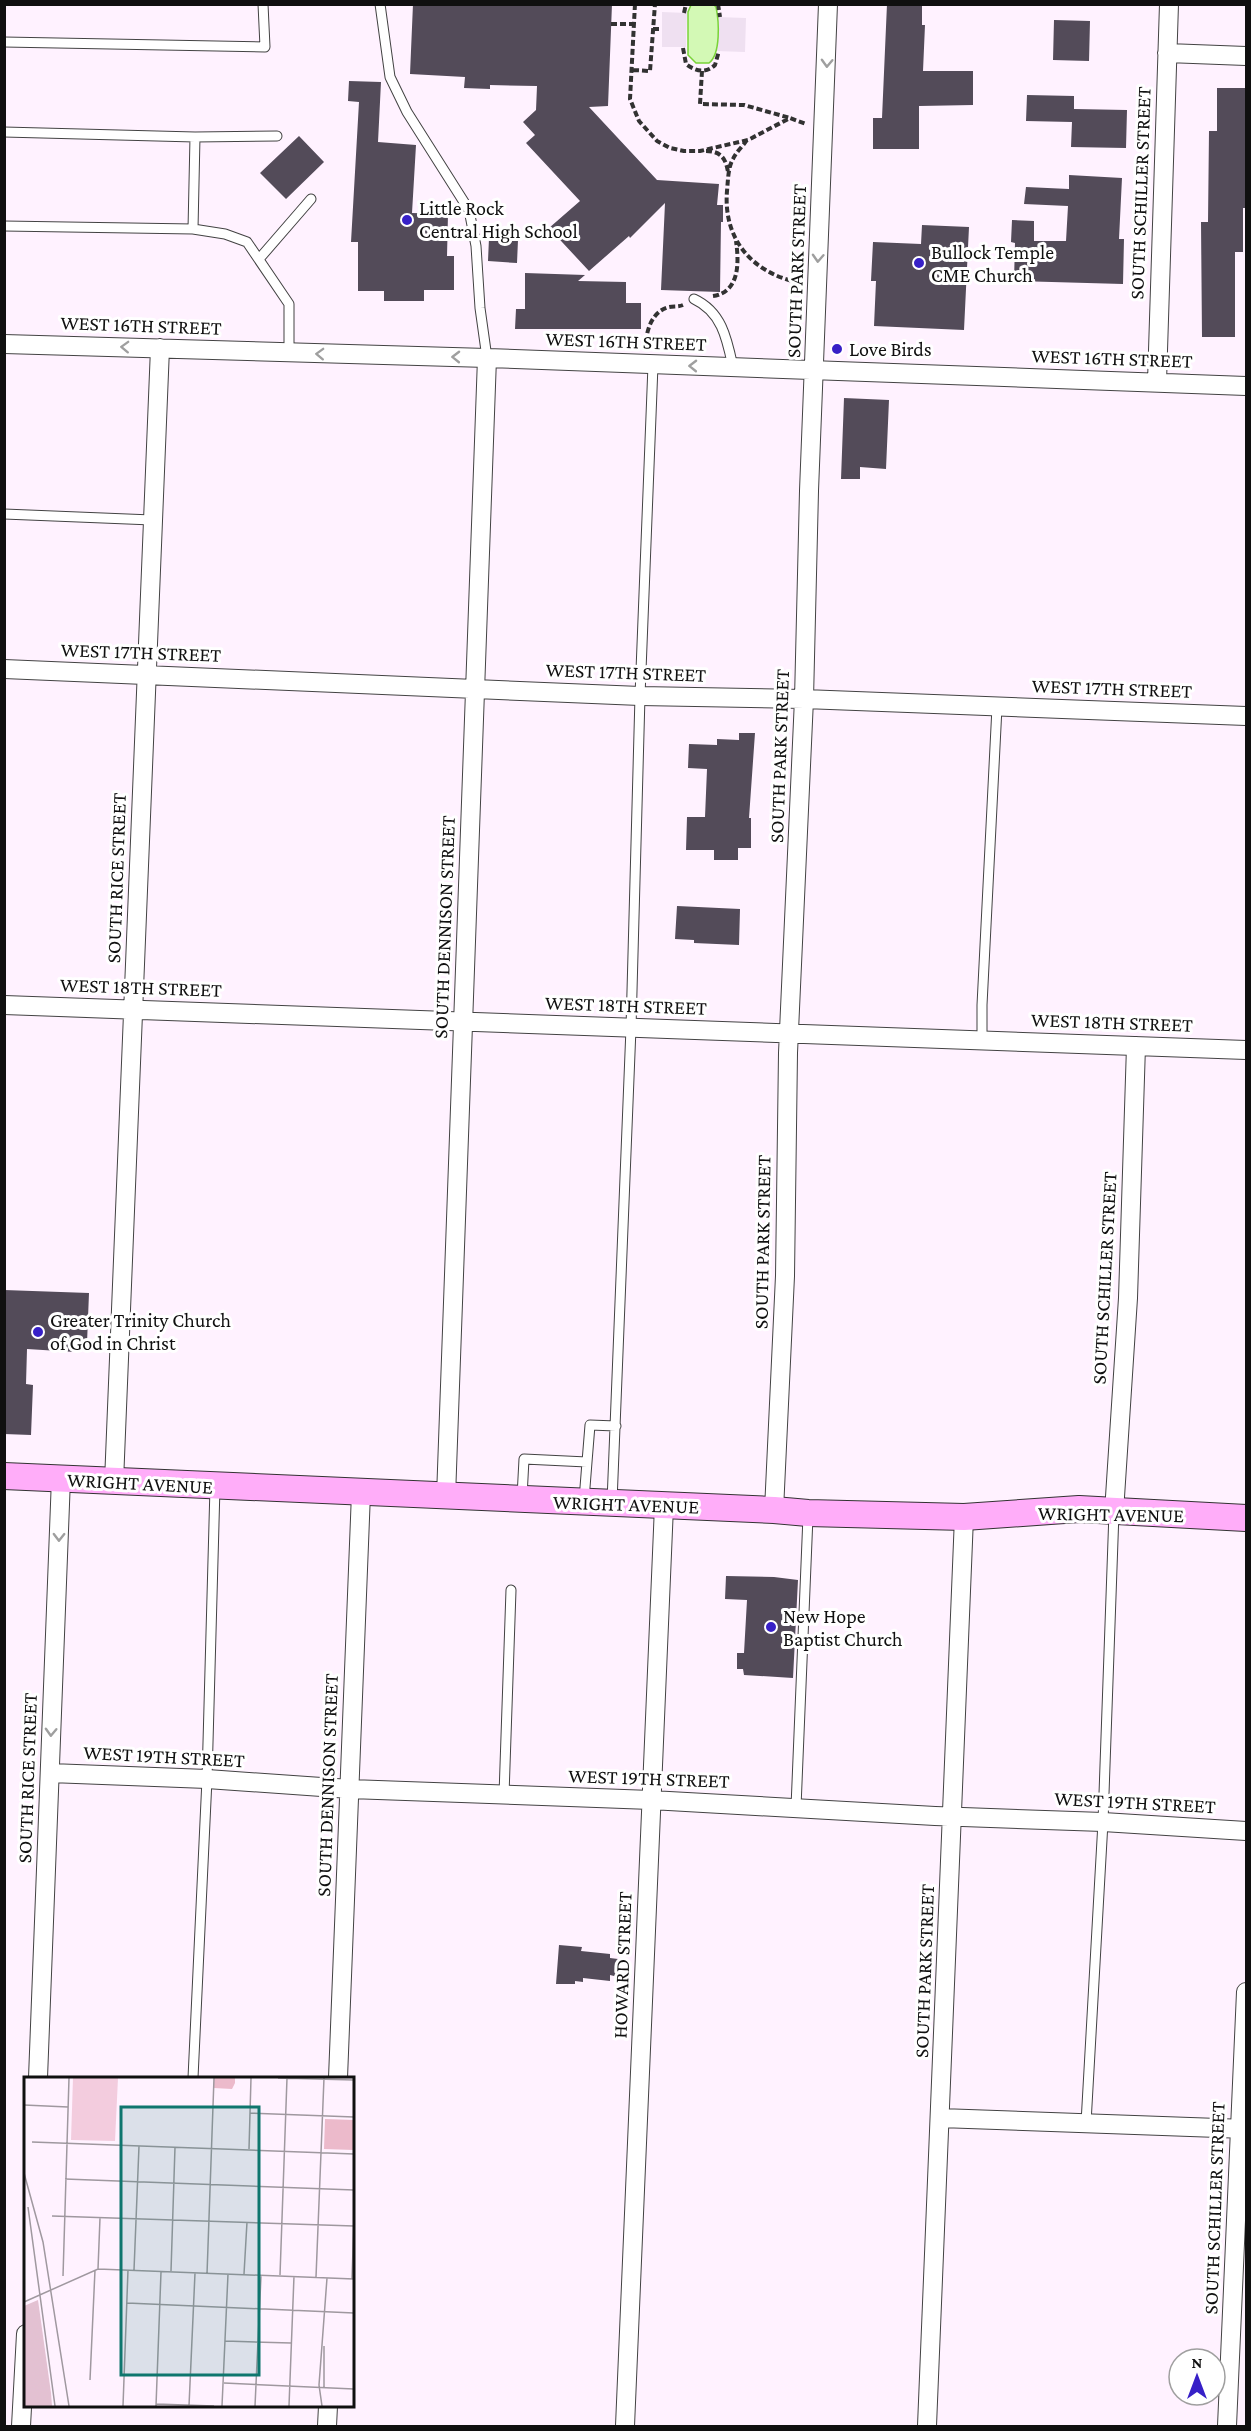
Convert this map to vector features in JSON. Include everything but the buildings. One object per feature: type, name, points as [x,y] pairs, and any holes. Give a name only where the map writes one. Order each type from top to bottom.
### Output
[{"type":"main road","name":"WRIGHT AVENUE","points":[[4,1476],[774,1510],[808,1514],[964,1517],[1079,1509],[1246,1518]]},
{"type":"street","name":"SOUTH PARK STREET","points":[[774,1510],[785,1276],[789,1033],[804,699],[816,285],[825,125],[828,4]]},
{"type":"street","name":"SOUTH SCHILLER STREET","points":[[1157,382],[1169,4]]},
{"type":"street","points":[[1167,53],[1246,56]]},
{"type":"street","name":"WEST 16TH STREET","points":[[4,344],[814,369],[1246,386]]},
{"type":"street","name":"SOUTH RICE STREET","points":[[114,1482],[160,348]]},
{"type":"street","name":"SOUTH DENNISON STREET","points":[[446,1497],[487,358]]},
{"type":"street","name":"WEST 17TH STREET","points":[[4,669],[640,696],[804,699],[1246,716]]},
{"type":"street","name":"WEST 18TH STREET","points":[[4,1005],[1246,1050]]},
{"type":"street","name":"SOUTH SCHILLER STREET","points":[[1114,1512],[1128,1298],[1136,1046]]},
{"type":"street","name":"SOUTH RICE STREET","points":[[38,2077],[60,1478]]},
{"type":"street","name":"SOUTH DENNISON STREET","points":[[338,2077],[361,1493]]},
{"type":"street","name":"HOWARD STREET","points":[[625,2427],[664,1506]]},
{"type":"street","name":"SOUTH PARK STREET","points":[[927,2427],[964,1517]]},
{"type":"street","name":"WEST 19TH STREET","points":[[50,1773],[207,1779],[350,1789],[796,1807],[1246,1831]]},
{"type":"street","name":"SOUTH SCHILLER STREET","points":[[1227,2427],[1243,2129],[1246,1992]]},
{"type":"street","points":[[940,2118],[1243,2129]]},
{"type":"street","points":[[21,2427],[24,2371]]},
{"type":"street","points":[[327,2427],[328,2407]]},
{"type":"lane","points":[[4,42],[265,47],[263,4]]},
{"type":"lane","points":[[380,4],[390,77],[407,112],[469,210],[476,246],[480,308],[487,358]]},
{"type":"lane","points":[[4,132],[195,137],[277,136]]},
{"type":"lane","points":[[193,230],[195,137]]},
{"type":"lane","points":[[260,259],[311,199]]},
{"type":"lane","points":[[4,226],[193,230],[225,234],[247,242],[289,304],[289,352]]},
{"type":"lane","points":[[698,300],[708,307],[724,328],[733,367]]},
{"type":"lane","points":[[612,1504],[631,1028],[640,696],[653,365]]},
{"type":"lane","points":[[4,514],[152,520]]},
{"type":"lane","points":[[982,1040],[997,707]]},
{"type":"lane","points":[[584,1502],[590,1425],[616,1426]]},
{"type":"lane","points":[[521,1500],[524,1459],[587,1462]]},
{"type":"lane","points":[[193,2077],[207,1779],[215,1487]]},
{"type":"lane","points":[[1086,2123],[1103,1822],[1114,1512]]},
{"type":"lane","points":[[796,1807],[808,1514]]},
{"type":"lane","points":[[504,1795],[511,1590]]},
{"type":"path","points":[[635,4],[633,70],[630,81],[632,110],[657,141],[670,148],[684,151],[713,151],[720,154],[724,159],[729,177]]},
{"type":"path","points":[[633,70],[650,71],[656,4]]},
{"type":"path","points":[[684,13],[686,4]]},
{"type":"path","points":[[718,4],[720,17]]},
{"type":"path","points":[[611,24],[634,24]]},
{"type":"path","points":[[653,29],[662,29]]},
{"type":"path","points":[[683,48],[686,64],[702,71],[715,65],[719,51]]},
{"type":"path","points":[[702,71],[700,104],[744,105],[805,124],[825,125]]},
{"type":"path","points":[[700,151],[748,140],[790,118]]},
{"type":"path","points":[[748,140],[732,160],[727,195],[729,227],[736,241],[751,259],[769,271],[796,282],[816,285]]},
{"type":"path","points":[[718,194],[727,195]]},
{"type":"path","points":[[646,342],[648,324],[664,309],[681,307],[690,298],[698,300],[719,295],[730,289],[735,280],[738,263],[736,241]]},
{"type":"shaded area","points":[[691,5],[714,5],[716,7],[717,45],[713,59],[709,63],[696,63],[688,55],[688,12]]},
{"type":"shaded area","points":[[662,12],[687,13],[686,47],[662,47]]},
{"type":"shaded area","points":[[717,17],[746,18],[745,52],[715,51]]},
{"type":"place","name":"Little Rock Central High School","points":[[407,220]]},
{"type":"place","name":"Bullock Temple CME Church","points":[[919,263]]},
{"type":"place","name":"Love Birds","points":[[837,349]]},
{"type":"place","name":"Greater Trinity Church of God in Christ","points":[[38,1332]]},
{"type":"place","name":"New Hope Baptist Church","points":[[771,1627]]}]
